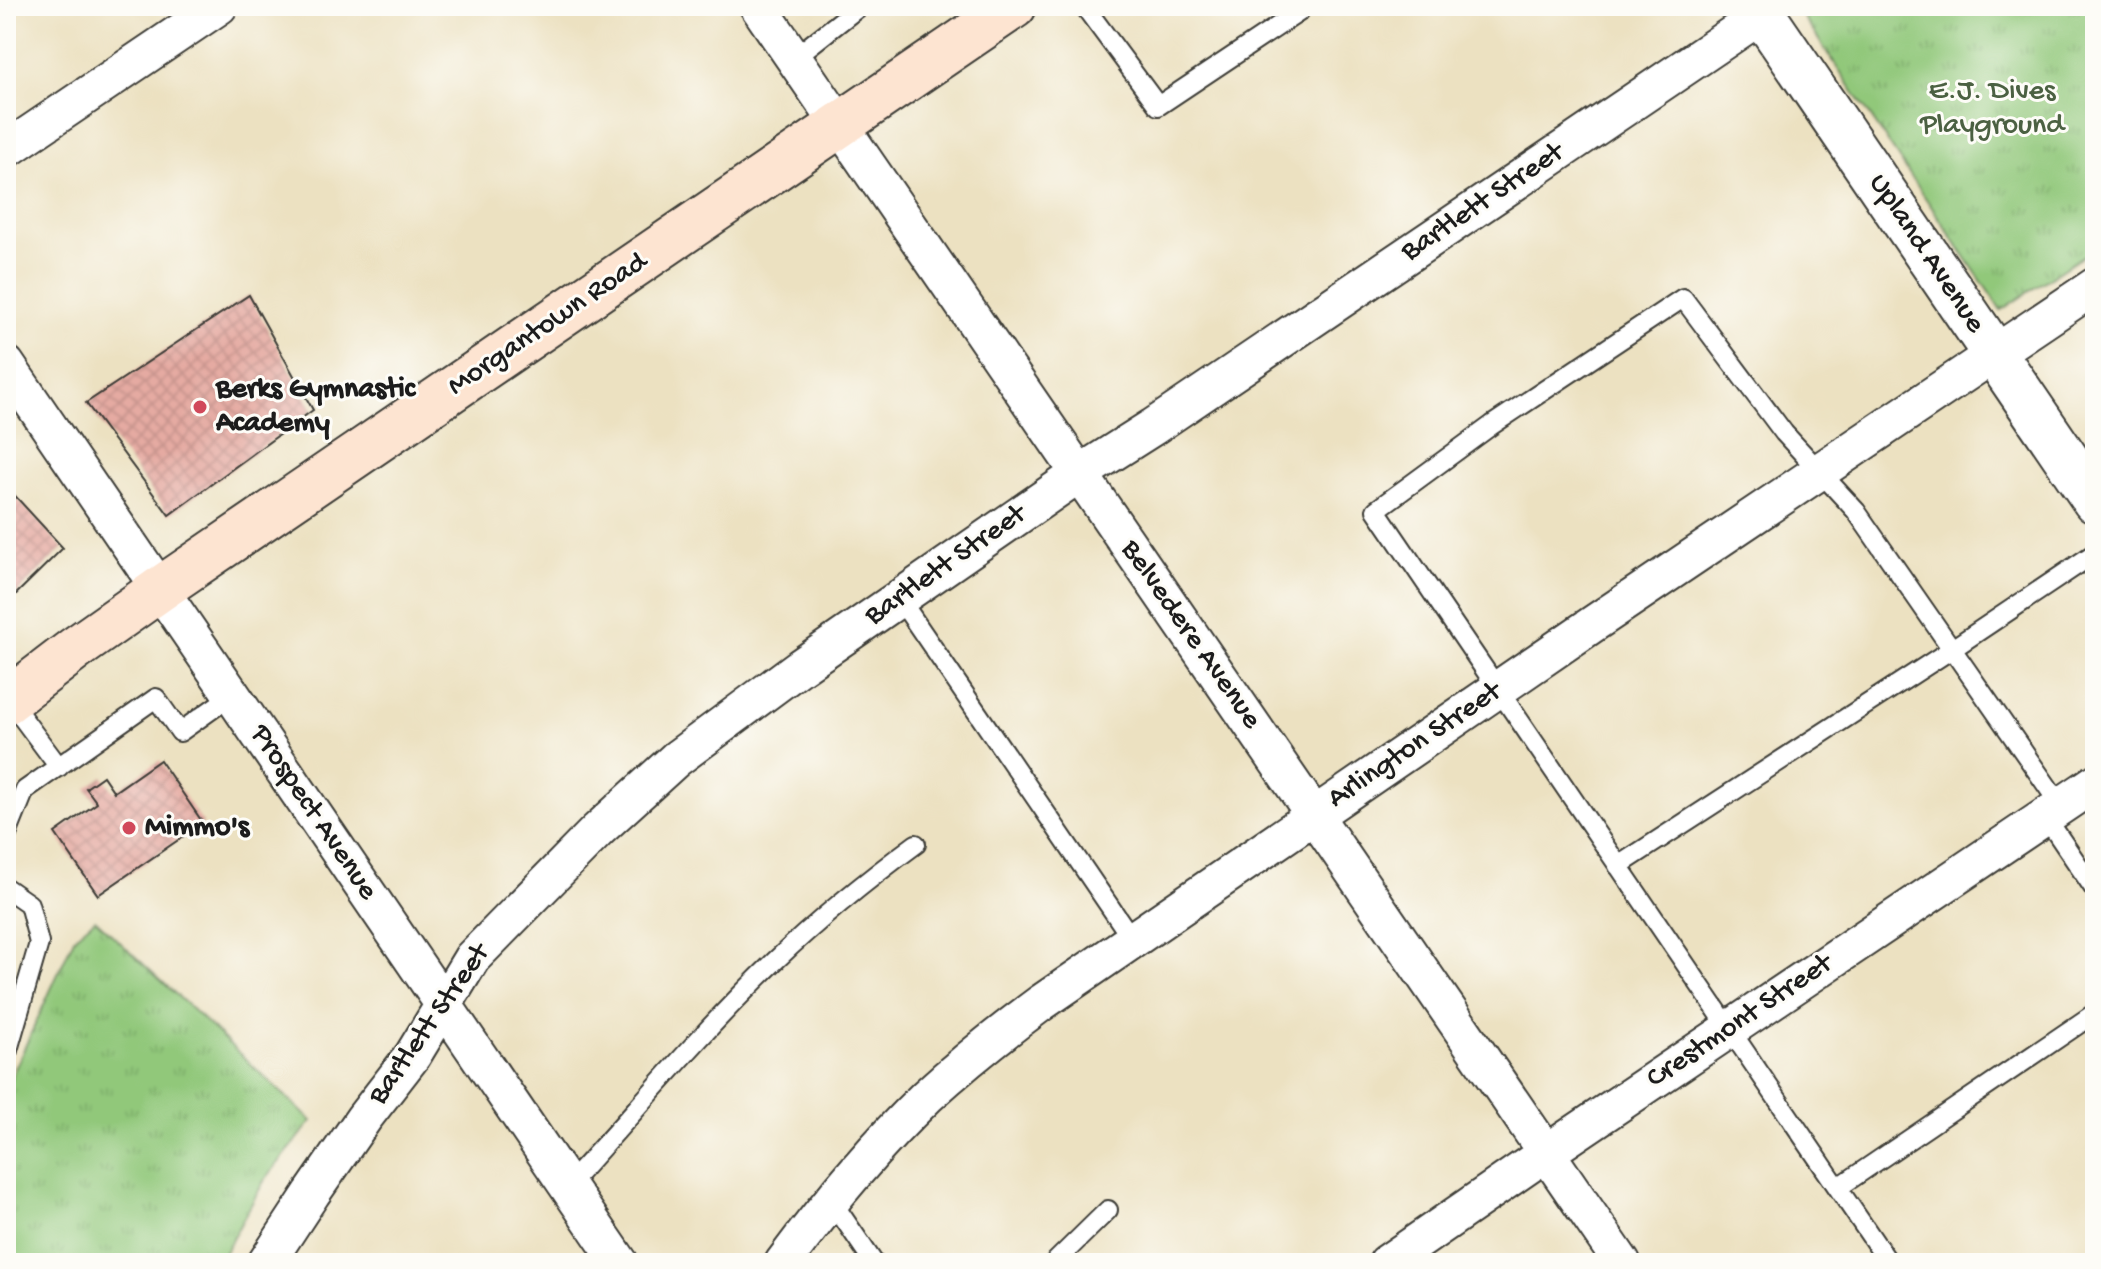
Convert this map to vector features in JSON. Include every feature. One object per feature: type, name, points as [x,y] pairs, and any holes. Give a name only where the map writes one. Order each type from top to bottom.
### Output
[{"type":"main road","name":"Morgantown Road","points":[[8,701],[160,589],[1014,6]]},
{"type":"street","points":[[6,150],[219,6]]},
{"type":"street","name":"Belvedere Avenue","points":[[758,6],[1622,1263]]},
{"type":"street","name":"Upland Avenue","points":[[1760,10],[2095,501]]},
{"type":"street","name":"Bartlett Street","points":[[266,1263],[364,1118],[413,1055],[472,958],[598,830],[676,759],[899,598],[1079,474],[1192,401],[1760,10]]},
{"type":"street","name":"Arlington Street","points":[[783,1263],[831,1200],[890,1134],[929,1095],[1016,1021],[1314,814],[2095,286]]},
{"type":"street","name":"Prospect Avenue","points":[[6,364],[620,1263]]},
{"type":"street","name":"Crestmont Street","points":[[1387,1263],[2095,783]]},
{"type":"lane","points":[[794,58],[860,6]]},
{"type":"lane","points":[[1084,6],[1158,106],[1299,12],[1295,6]]},
{"type":"lane","points":[[1889,1263],[1376,510],[1505,416],[1683,298],[1784,433],[1856,511],[1952,649],[2053,811],[2095,890]]},
{"type":"lane","points":[[1618,866],[2095,553]]},
{"type":"lane","points":[[899,598],[1132,939]]},
{"type":"lane","points":[[6,837],[25,790],[156,698],[180,732],[232,695]]},
{"type":"lane","points":[[8,701],[59,767]]},
{"type":"lane","points":[[567,1186],[776,961],[876,874],[916,844]]},
{"type":"lane","points":[[6,888],[29,904],[39,943],[6,1057]]},
{"type":"lane","points":[[1839,1187],[2095,1013]]},
{"type":"lane","points":[[831,1200],[874,1263]]},
{"type":"lane","points":[[1054,1263],[1108,1210]]},
{"type":"green space","name":"E.J. Dives Playground","points":[[1796,6],[2095,6],[2095,248],[2001,310]]},
{"type":"green space","points":[[95,919],[312,1121],[264,1181],[219,1263],[6,1263],[6,1081],[9,1082],[75,936]]},
{"type":"building","name":"Berks Gymnastic Academy","points":[[249,295],[313,410],[169,515],[86,403]]},
{"type":"building","points":[[6,486],[63,548],[6,604]]},
{"type":"building","name":"Mimmo's","points":[[160,760],[203,823],[98,895],[55,833],[97,803],[86,788],[103,776],[114,792]]},
{"type":"place","name":"Berks Gymnastic Academy","points":[[200,407]]},
{"type":"place","name":"Mimmo's","points":[[129,828]]}]
